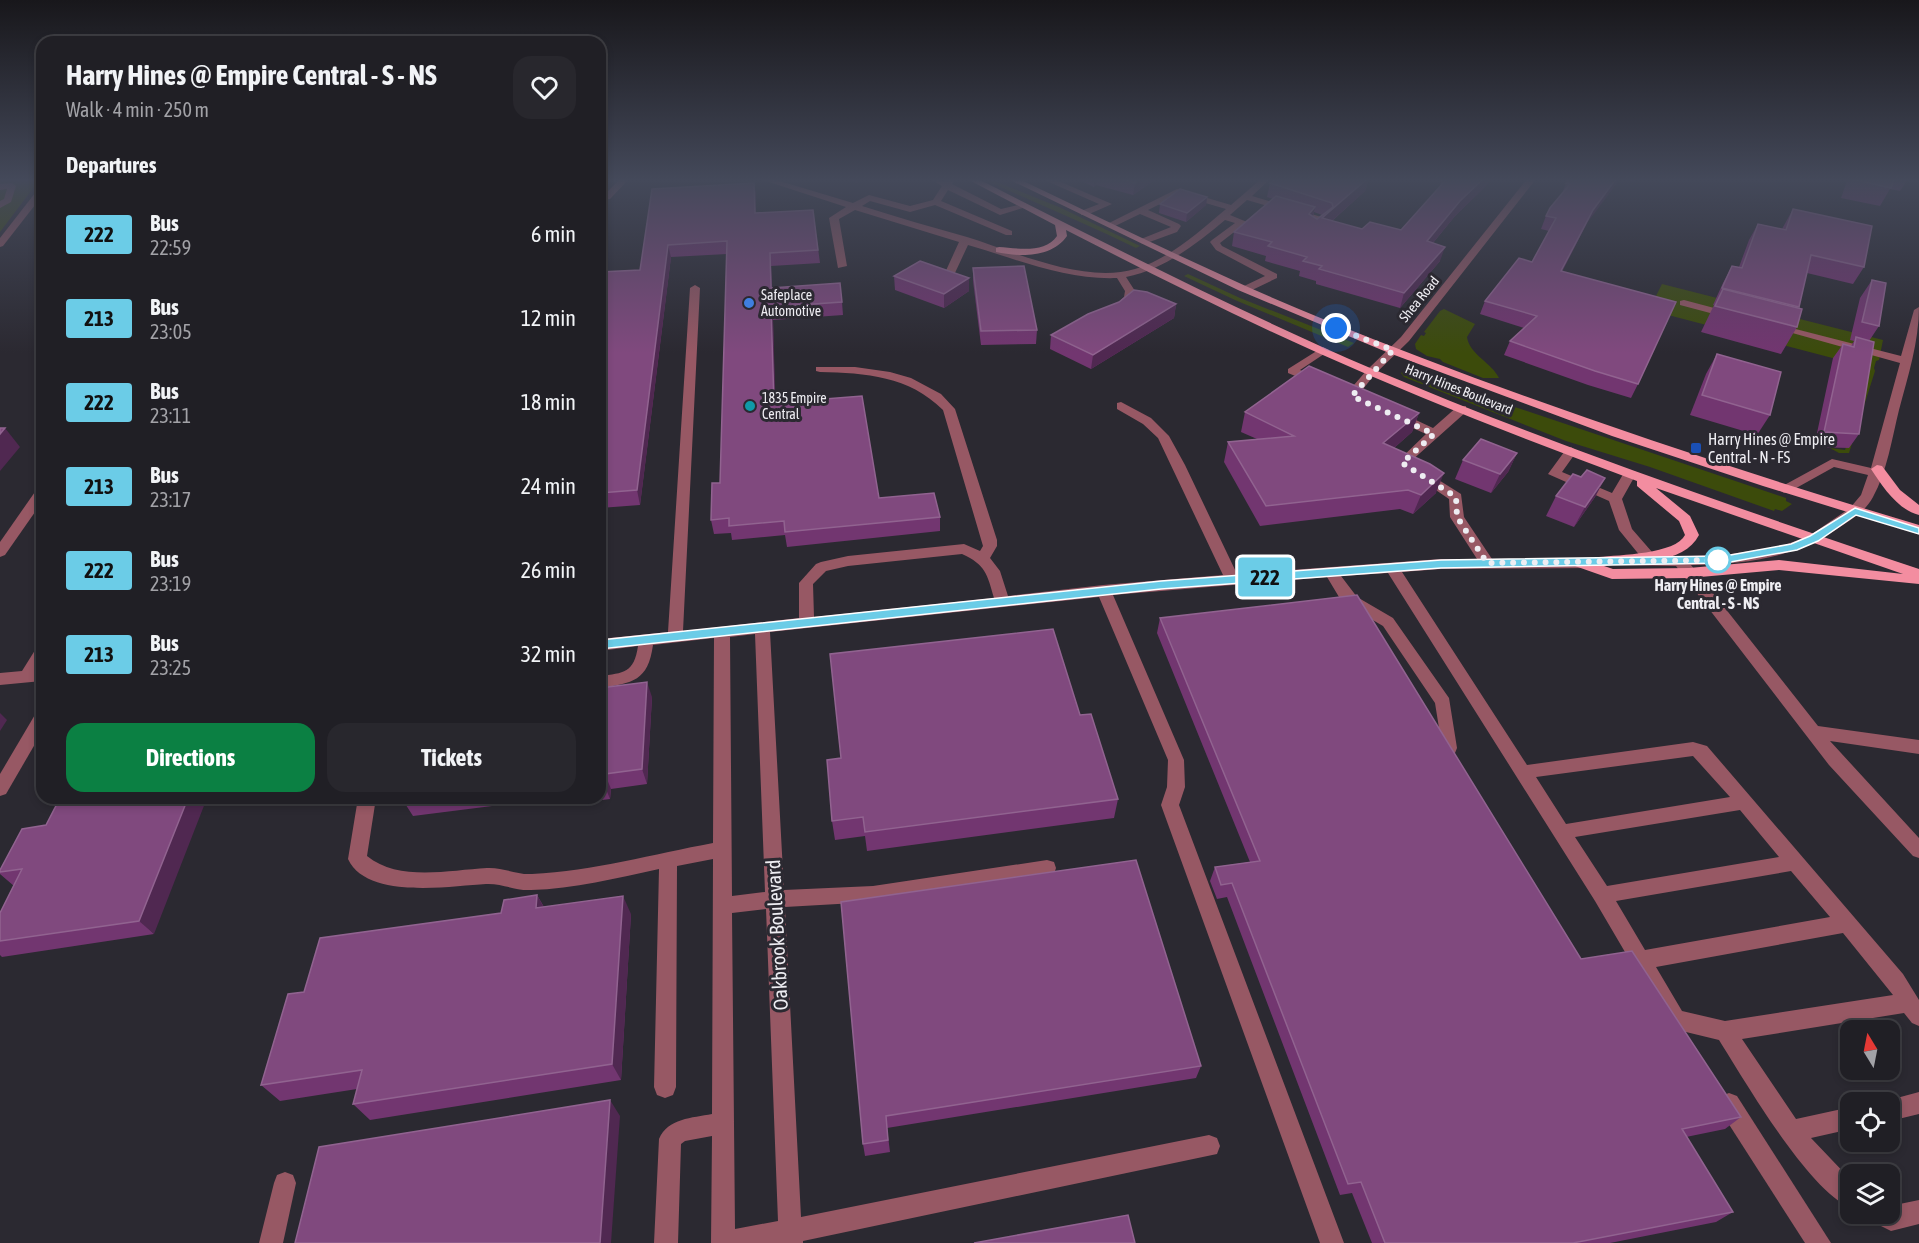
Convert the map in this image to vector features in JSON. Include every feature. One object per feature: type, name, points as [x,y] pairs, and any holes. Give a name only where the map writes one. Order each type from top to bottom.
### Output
[{"type":"main road","points":[[999,250],[1041,250],[1056,245],[1061,237]]},
{"type":"main road","name":"Harry Hines Boulevard","points":[[1086,237],[1371,372],[1462,409],[1630,474],[1919,574]]},
{"type":"main road","name":"Harry Hines Boulevard","points":[[1136,237],[1246,289],[1393,350],[1580,421],[1919,531]]},
{"type":"main road","points":[[1877,471],[1904,502],[1919,512]]},
{"type":"main road","points":[[1599,562],[1647,555],[1683,546],[1692,535],[1685,519],[1666,501],[1630,474]]},
{"type":"main road","points":[[1580,563],[1612,574],[1685,567],[1779,565],[1919,580]]},
{"type":"street","points":[[837,237],[842,266]]},
{"type":"street","points":[[955,237],[1077,273],[1120,275],[1148,268],[1196,237]]},
{"type":"street","points":[[1144,241],[1155,237]]},
{"type":"street","points":[[1217,245],[1215,242],[1222,237]]},
{"type":"street","name":"Shea Road","points":[[1323,350],[1292,370],[1347,394],[1405,339],[1486,237]]},
{"type":"street","points":[[1194,239],[1217,245],[1273,276],[1246,289]]},
{"type":"street","points":[[949,275],[965,240]]},
{"type":"street","points":[[1104,314],[1129,298],[1130,291],[1120,275]]},
{"type":"street","points":[[675,638],[695,288]]},
{"type":"street","points":[[1684,303],[1739,318]]},
{"type":"street","points":[[606,644],[1103,590],[1487,563],[1599,562],[1685,567],[1784,550],[1814,539],[1855,511],[1867,496],[1877,471],[1918,317]]},
{"type":"street","points":[[1761,323],[1906,361]]},
{"type":"street","points":[[820,369],[862,369],[907,380],[940,399],[949,409],[990,540],[990,546],[983,558]]},
{"type":"street","points":[[1121,406],[1148,421],[1163,436],[1179,465],[1232,580]]},
{"type":"street","points":[[1462,409],[1402,463],[1456,497],[1457,517],[1487,563]]},
{"type":"street","points":[[1382,410],[1434,434]]},
{"type":"street","points":[[1571,452],[1554,474],[1615,499],[1626,530],[1647,555]]},
{"type":"street","points":[[1784,489],[1832,463],[1877,471]]},
{"type":"street","points":[[1615,499],[1630,474]]},
{"type":"street","points":[[0,552],[36,501]]},
{"type":"street","points":[[807,622],[807,583],[821,567],[848,561],[964,549],[983,558],[993,571],[1002,601]]},
{"type":"street","points":[[1685,567],[1835,760],[1919,850]]},
{"type":"street","points":[[1392,568],[1602,895],[1690,1044]]},
{"type":"street","points":[[1332,573],[1344,593],[1352,601],[1388,622],[1443,702],[1449,748]]},
{"type":"street","points":[[1103,590],[1176,760],[1176,787],[1170,805],[1332,1243]]},
{"type":"street","name":"Oakbrook Boulevard","points":[[762,627],[790,1237]]},
{"type":"street","points":[[722,632],[723,1243],[790,1237],[1209,1146]]},
{"type":"street","points":[[606,681],[627,678],[639,671],[644,663],[646,641]]},
{"type":"street","points":[[0,678],[34,676]]},
{"type":"street","points":[[0,789],[36,727]]},
{"type":"street","points":[[1813,732],[1919,747]]},
{"type":"street","points":[[1524,772],[1693,749],[1701,751],[1896,981],[1913,1009],[1725,1032],[1676,1020]]},
{"type":"street","points":[[1562,832],[1744,802]]},
{"type":"street","points":[[366,804],[357,859],[364,868],[388,876],[431,880],[492,876],[530,882],[668,861],[722,849]]},
{"type":"street","points":[[665,1087],[668,861]]},
{"type":"street","points":[[1602,895],[1795,861]]},
{"type":"street","points":[[723,906],[775,899],[873,894],[1047,868]]},
{"type":"street","points":[[1642,960],[1847,923]]},
{"type":"street","points":[[1725,1032],[1792,1131],[1840,1187]]},
{"type":"street","points":[[1716,1083],[1819,1243]]},
{"type":"street","points":[[1900,1108],[1919,1103]]},
{"type":"street","points":[[1792,1131],[1840,1120]]},
{"type":"street","points":[[666,1243],[670,1139],[680,1131],[723,1123]]},
{"type":"street","points":[[271,1243],[285,1183]]},
{"type":"street","points":[[1900,1217],[1919,1212]]},
{"type":"green space","points":[[1112,237],[1121,237],[1140,246],[1136,248]]},
{"type":"green space","points":[[1188,274],[1240,298],[1354,343],[1348,347],[1184,276]]},
{"type":"green space","points":[[1662,284],[1883,340],[1879,360],[1876,361],[1875,371],[1849,453],[1839,453],[1830,448],[1845,450],[1853,426],[1863,366],[1649,310]]},
{"type":"green space","points":[[1444,309],[1475,324],[1467,337],[1469,343],[1499,378],[1483,378],[1440,359],[1427,356],[1416,349],[1415,344],[1421,335],[1424,336],[1426,333],[1424,332]]},
{"type":"green space","points":[[1405,370],[1786,498],[1786,501],[1792,504],[1782,511],[1775,509],[1774,511],[1650,467],[1566,441],[1404,377],[1401,373]]},
{"type":"building","points":[[645,237],[816,237],[818,250],[770,253],[771,288],[840,283],[842,302],[771,307],[774,403],[862,396],[879,498],[934,493],[940,517],[785,532],[784,521],[729,526],[729,518],[711,520],[712,483],[720,483],[727,241],[668,245],[637,490],[606,493],[606,272],[640,270]]},
{"type":"building","points":[[1253,237],[1430,237],[1427,241],[1445,247],[1404,293],[1319,269],[1322,266],[1303,261],[1307,257],[1268,246],[1272,242]]},
{"type":"building","points":[[1546,237],[1579,237],[1561,271],[1676,302],[1638,384],[1510,341],[1537,316],[1485,301],[1519,258],[1532,262]]},
{"type":"building","points":[[1753,237],[1870,237],[1864,267],[1811,255],[1799,307],[1722,288],[1732,266],[1742,268]]},
{"type":"building","points":[[920,261],[969,278],[944,294],[894,276]]},
{"type":"building","points":[[1024,266],[1037,330],[981,331],[973,268]]},
{"type":"building","points":[[1872,280],[1886,283],[1879,326],[1862,322]]},
{"type":"building","points":[[1723,289],[1802,309],[1797,327],[1715,306]]},
{"type":"building","points":[[1134,290],[1147,292],[1176,304],[1093,355],[1051,335],[1088,314],[1119,302]]},
{"type":"building","points":[[1856,337],[1874,342],[1859,434],[1824,432],[1843,344],[1854,347]]},
{"type":"building","points":[[1717,354],[1781,372],[1770,415],[1702,395]]},
{"type":"building","points":[[1309,366],[1419,413],[1383,443],[1430,464],[1444,473],[1421,495],[1408,490],[1266,506],[1228,442],[1294,436],[1245,412]]},
{"type":"building","points":[[1481,439],[1517,453],[1500,474],[1463,460]]},
{"type":"building","points":[[1587,470],[1605,478],[1585,507],[1556,496],[1573,474],[1581,477]]},
{"type":"building","points":[[1357,595],[1581,959],[1632,951],[1741,1117],[1682,1129],[1733,1212],[1573,1243],[1385,1243],[1361,1182],[1348,1184],[1232,883],[1221,885],[1215,867],[1260,861],[1160,618]]},
{"type":"building","points":[[1053,629],[1080,715],[1091,714],[1118,799],[865,832],[863,817],[832,821],[827,760],[841,758],[830,654]]},
{"type":"building","points":[[647,682],[642,769],[606,774],[606,687]]},
{"type":"building","points":[[57,804],[186,804],[139,921],[0,941],[0,913],[22,869],[0,872],[0,870],[22,829],[46,825]]},
{"type":"building","points":[[1136,860],[1201,1066],[886,1116],[888,1140],[863,1144],[841,902]]},
{"type":"building","points":[[537,895],[536,908],[623,896],[612,1064],[353,1104],[362,1070],[261,1085],[288,994],[304,992],[320,938],[501,913],[504,900]]},
{"type":"building","points":[[610,1100],[600,1243],[295,1243],[319,1147]]},
{"type":"building","points":[[1128,1215],[1135,1243],[974,1243]]},
{"type":"bus line","name":"222","points":[[606,644],[1161,585],[1441,564],[1725,560],[1768,554],[1793,547],[1814,539],[1855,511],[1919,530]]},
{"type":"place","name":"Safeplace Automotive","points":[[749,303]]},
{"type":"place","name":"1835 Empire Central","points":[[750,406]]},
{"type":"place","name":"Harry Hines @ Empire Central - N - FS","points":[[1696,448]]},
{"type":"place","name":"Harry Hines @ Empire Central - S - NS","points":[[1718,560]]},
{"type":"route","points":[[1336,328],[1393,350],[1352,396],[1434,434],[1402,463],[1456,497],[1457,517],[1487,563],[1725,560],[1718,560]]}]
